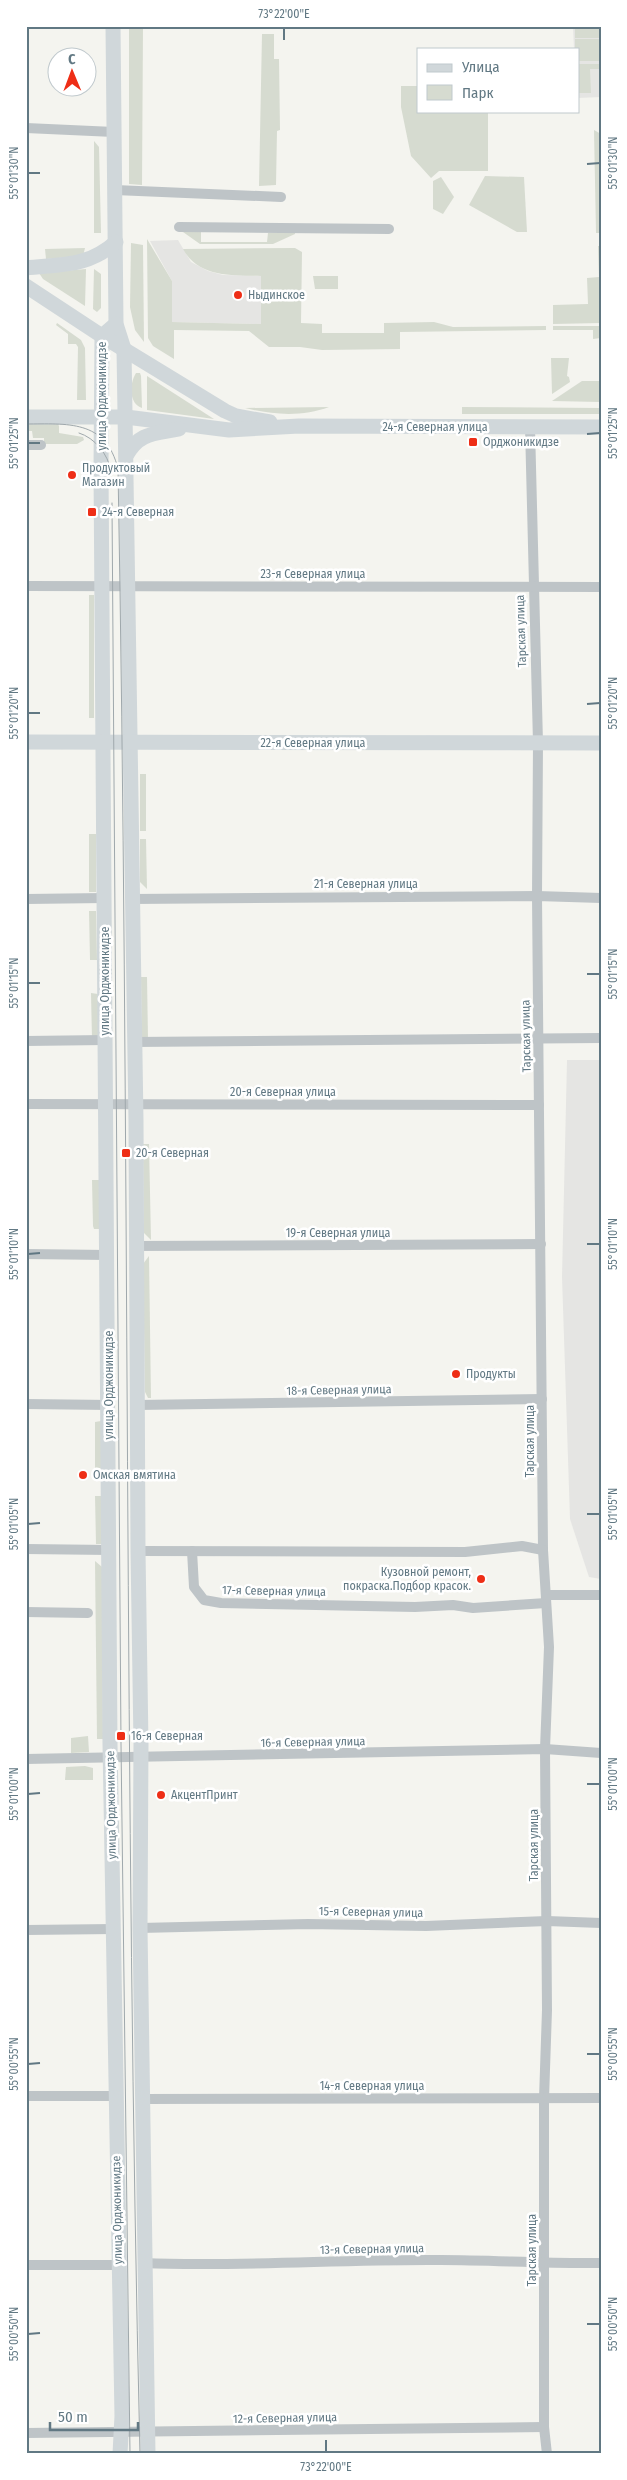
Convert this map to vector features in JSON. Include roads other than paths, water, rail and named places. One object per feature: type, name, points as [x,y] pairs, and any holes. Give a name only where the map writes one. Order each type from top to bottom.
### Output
[{"type":"main road","name":"улица Орджоникидзе","points":[[113,26],[116,324],[124,349],[131,743],[141,1758],[140,1928],[148,2454]]},
{"type":"main road","points":[[26,268],[87,260],[101,255],[116,242]]},
{"type":"main road","name":"24-я Северная улица","points":[[26,286],[102,336],[225,411],[250,420],[299,426]]},
{"type":"main road","name":"улица Орджоникидзе","points":[[116,324],[102,336],[102,418],[105,898],[104,1104],[107,1121],[110,1405],[110,1759],[122,2416],[120,2454]]},
{"type":"main road","name":"24-я Северная улица","points":[[26,417],[126,417],[189,427],[249,430],[299,426],[601,427]]},
{"type":"main road","points":[[126,456],[132,444],[146,436],[189,427]]},
{"type":"main road","name":"22-я Северная улица","points":[[26,742],[601,743]]},
{"type":"street","points":[[26,128],[114,132]]},
{"type":"street","points":[[115,190],[281,197]]},
{"type":"street","points":[[180,227],[389,229]]},
{"type":"street","name":"Тарская улица","points":[[530,427],[532,586],[538,743],[537,896],[542,1244],[543,1550],[548,1647],[544,2099],[544,2427],[547,2454]]},
{"type":"street","points":[[26,445],[41,445]]},
{"type":"street","name":"23-я Северная улица","points":[[26,586],[601,587]]},
{"type":"street","name":"21-я Северная улица","points":[[132,898],[537,896],[601,898]]},
{"type":"street","points":[[26,899],[105,898]]},
{"type":"street","points":[[134,1042],[538,1037],[601,1038]]},
{"type":"street","points":[[26,1041],[104,1040]]},
{"type":"street","name":"20-я Северная улица","points":[[26,1104],[540,1105]]},
{"type":"street","name":"19-я Северная улица","points":[[136,1246],[542,1244]]},
{"type":"street","points":[[26,1254],[108,1255]]},
{"type":"street","name":"18-я Северная улица","points":[[137,1405],[542,1399]]},
{"type":"street","points":[[26,1404],[110,1405]]},
{"type":"street","points":[[138,1551],[465,1552],[522,1546],[543,1550]]},
{"type":"street","points":[[26,1549],[110,1550]]},
{"type":"street","name":"17-я Северная улица","points":[[192,1551],[194,1587],[204,1600],[221,1603],[415,1607],[453,1605],[472,1608],[546,1599],[601,1595]]},
{"type":"street","points":[[26,1612],[88,1613]]},
{"type":"street","name":"16-я Северная улица","points":[[26,1759],[110,1759],[546,1749],[601,1753]]},
{"type":"street","name":"15-я Северная улица","points":[[140,1928],[308,1924],[426,1926],[547,1921],[601,1923]]},
{"type":"street","points":[[26,1930],[114,1929]]},
{"type":"street","points":[[26,2096],[115,2096]]},
{"type":"street","name":"14-я Северная улица","points":[[142,2099],[601,2098]]},
{"type":"street","name":"13-я Северная улица","points":[[144,2263],[350,2263],[441,2260],[544,2264],[601,2263]]},
{"type":"street","points":[[26,2264],[118,2265]]},
{"type":"street","name":"12-я Северная улица","points":[[26,2433],[544,2427]]},
{"type":"tram line","points":[[26,424],[70,425],[94,433],[104,441],[112,453],[118,469],[122,717],[129,1709],[140,2454]]},
{"type":"tram line","points":[[79,433],[85,435],[100,448],[107,459],[111,471]]},
{"type":"tram line","points":[[112,503],[121,1744],[130,2454]]},
{"type":"place","name":"Ныдинское","points":[[238,295]]},
{"type":"place","name":"Орджоникидзе","points":[[473,442]]},
{"type":"place","name":"Продуктовый Магазин","points":[[72,475]]},
{"type":"place","name":"24-я Северная","points":[[92,512]]},
{"type":"place","name":"20-я Северная","points":[[126,1153]]},
{"type":"place","name":"Продукты","points":[[456,1374]]},
{"type":"place","name":"Oмская вмятина","points":[[83,1475]]},
{"type":"place","name":"Кузовной ремонт, покраска.Подбор красок.","points":[[481,1579]]},
{"type":"place","name":"16-я Северная","points":[[121,1736]]},
{"type":"place","name":"АкцентПринт","points":[[161,1795]]}]
